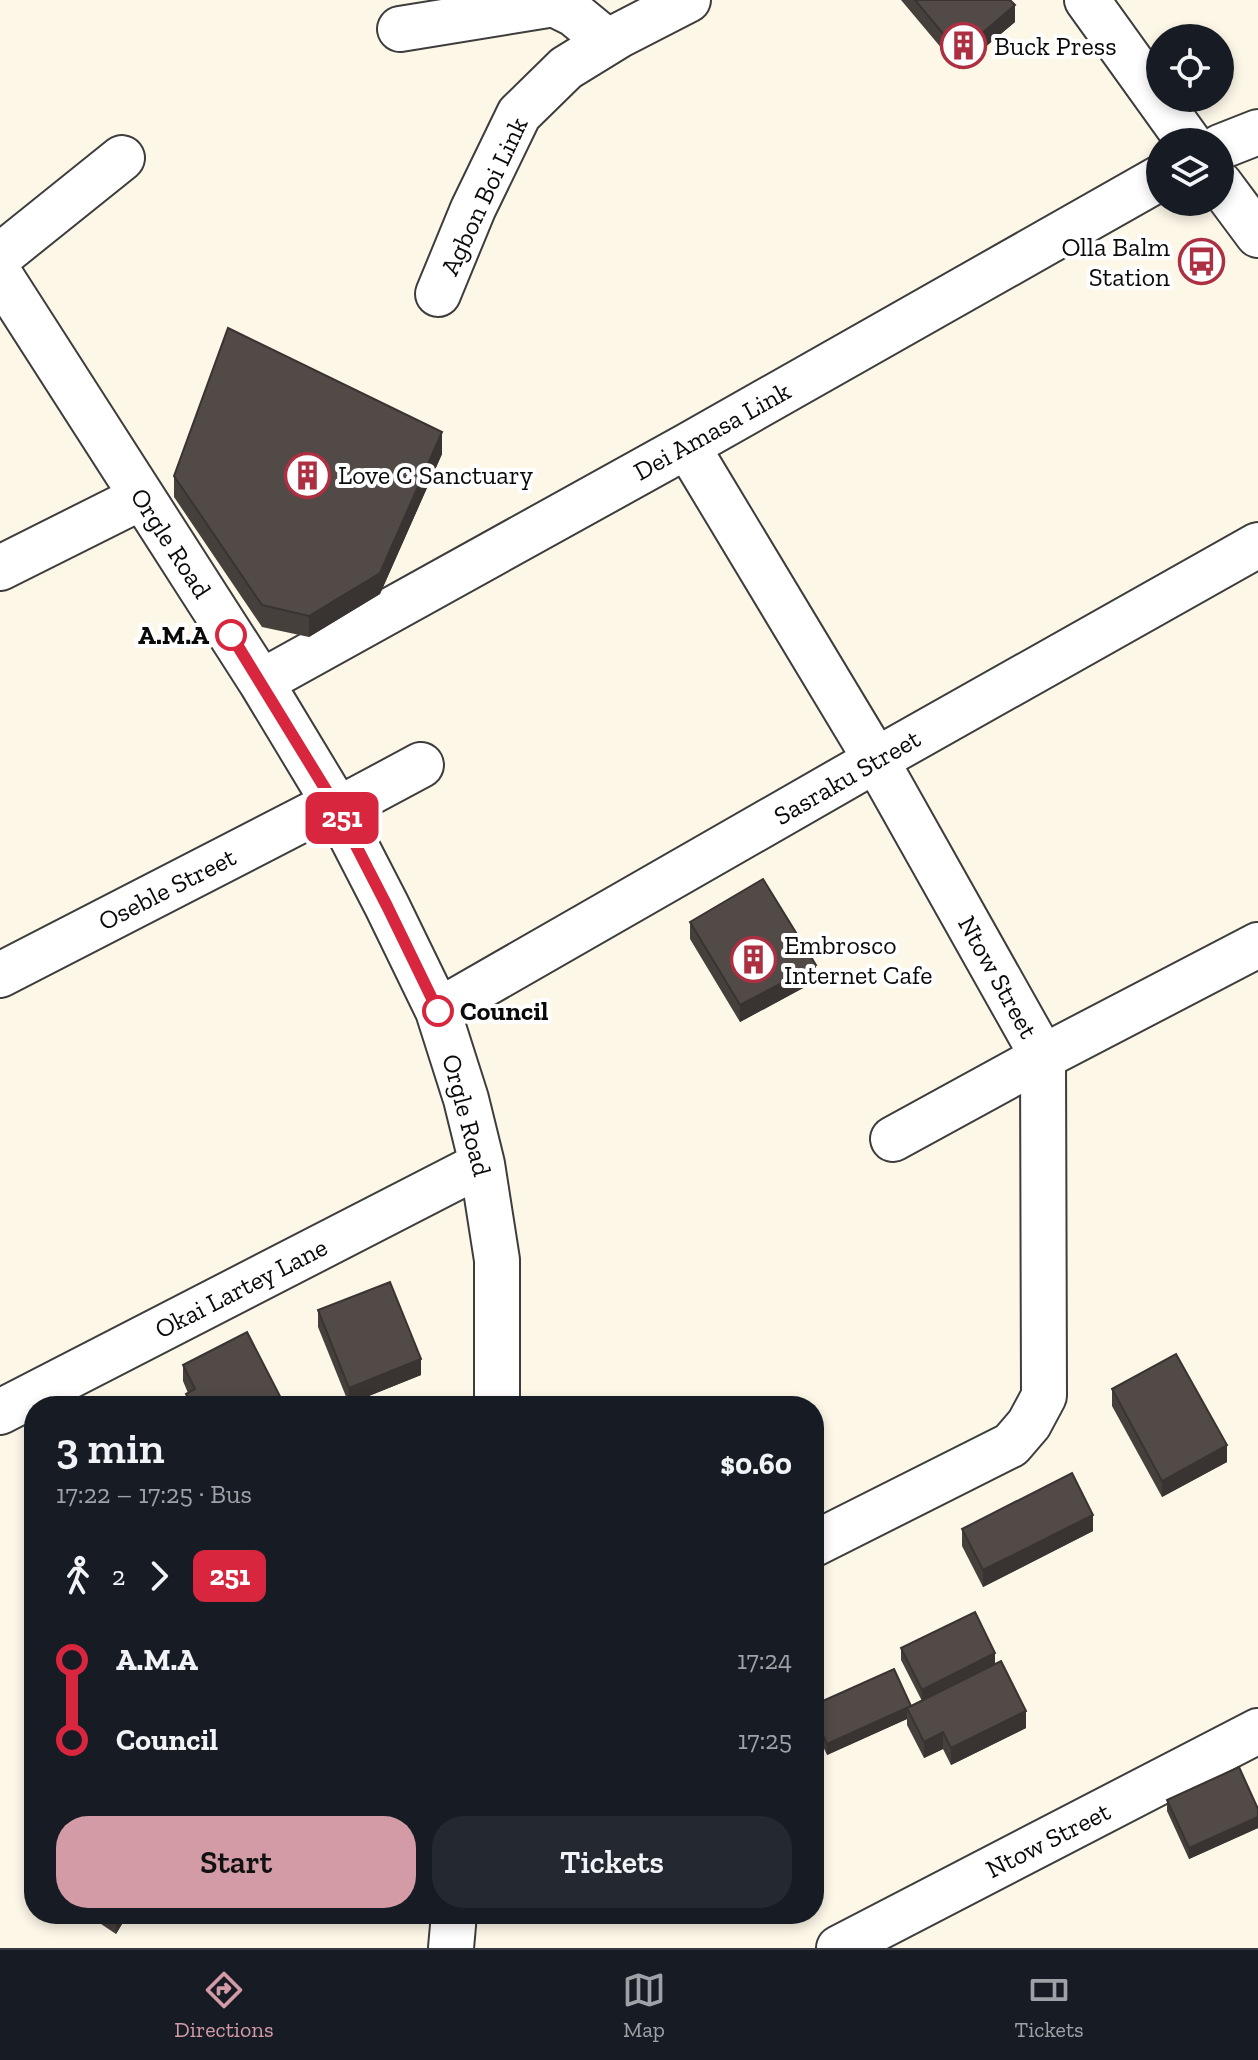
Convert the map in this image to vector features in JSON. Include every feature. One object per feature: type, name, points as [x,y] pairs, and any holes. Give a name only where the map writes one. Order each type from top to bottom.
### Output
[{"type":"street","name":"Agbon Boi Link","points":[[438,294],[473,209],[519,114],[566,68],[688,0]]},
{"type":"street","points":[[1087,0],[1179,128]]},
{"type":"street","points":[[400,29],[554,4],[574,14],[608,42]]},
{"type":"street","points":[[1234,141],[1258,132]]},
{"type":"street","points":[[0,256],[122,158]]},
{"type":"street","name":"Dei Amasa Link","points":[[261,682],[687,446],[1146,186]]},
{"type":"street","points":[[1234,203],[1258,235]]},
{"type":"street","name":"Orgle Road","points":[[0,275],[261,682],[336,806],[438,1011],[466,1099],[482,1164],[497,1260],[497,1396]]},
{"type":"street","name":"Ntow Street","points":[[687,446],[876,760],[1043,1057],[1044,1396],[1029,1424],[1011,1445],[824,1539]]},
{"type":"street","points":[[0,568],[142,497]]},
{"type":"street","name":"Sasraku Street","points":[[438,1011],[1258,545]]},
{"type":"street","name":"Oseble Street","points":[[0,975],[421,765]]},
{"type":"street","points":[[893,1139],[1258,945]]},
{"type":"street","name":"Okai Lartey Lane","points":[[31,1396],[482,1164]]},
{"type":"street","name":"Okai Lartey Lane","points":[[0,1412],[24,1400]]},
{"type":"street","name":"Ntow Street","points":[[850,1945],[1258,1731]]},
{"type":"street","points":[[451,1948],[453,1924]]},
{"type":"building","name":"Buck Press","points":[[915,0],[1010,0],[1015,5],[959,53]]},
{"type":"building","name":"Love C Sanctuary","points":[[228,328],[442,432],[380,573],[309,616],[262,605],[174,476]]},
{"type":"building","name":"Embrosco Internet Cafe","points":[[763,879],[816,965],[740,1005],[690,922]]},
{"type":"building","points":[[390,1282],[421,1359],[349,1388],[318,1310]]},
{"type":"building","points":[[247,1332],[280,1396],[187,1396],[195,1389],[183,1365]]},
{"type":"building","points":[[1176,1354],[1227,1445],[1162,1481],[1112,1389]]},
{"type":"building","points":[[1072,1473],[1093,1515],[983,1570],[962,1529]]},
{"type":"building","points":[[975,1612],[995,1653],[922,1690],[901,1648]]},
{"type":"building","points":[[1001,1661],[1026,1711],[951,1748],[943,1732],[924,1742],[907,1708]]},
{"type":"building","points":[[894,1669],[911,1706],[827,1744],[824,1738],[824,1700]]},
{"type":"building","points":[[1239,1767],[1258,1809],[1258,1817],[1189,1848],[1167,1800]]},
{"type":"bus line","name":"251","points":[[231,635],[334,803],[438,1011]]},
{"type":"place","name":"Buck Press","points":[[963,46]]},
{"type":"place","name":"Olla Balm Station","points":[[1201,262]]},
{"type":"place","name":"Love C Sanctuary","points":[[307,475]]},
{"type":"place","name":"A.M.A","points":[[231,635]]},
{"type":"place","name":"Embrosco Internet Cafe","points":[[753,960]]},
{"type":"place","name":"Council","points":[[438,1011]]}]
